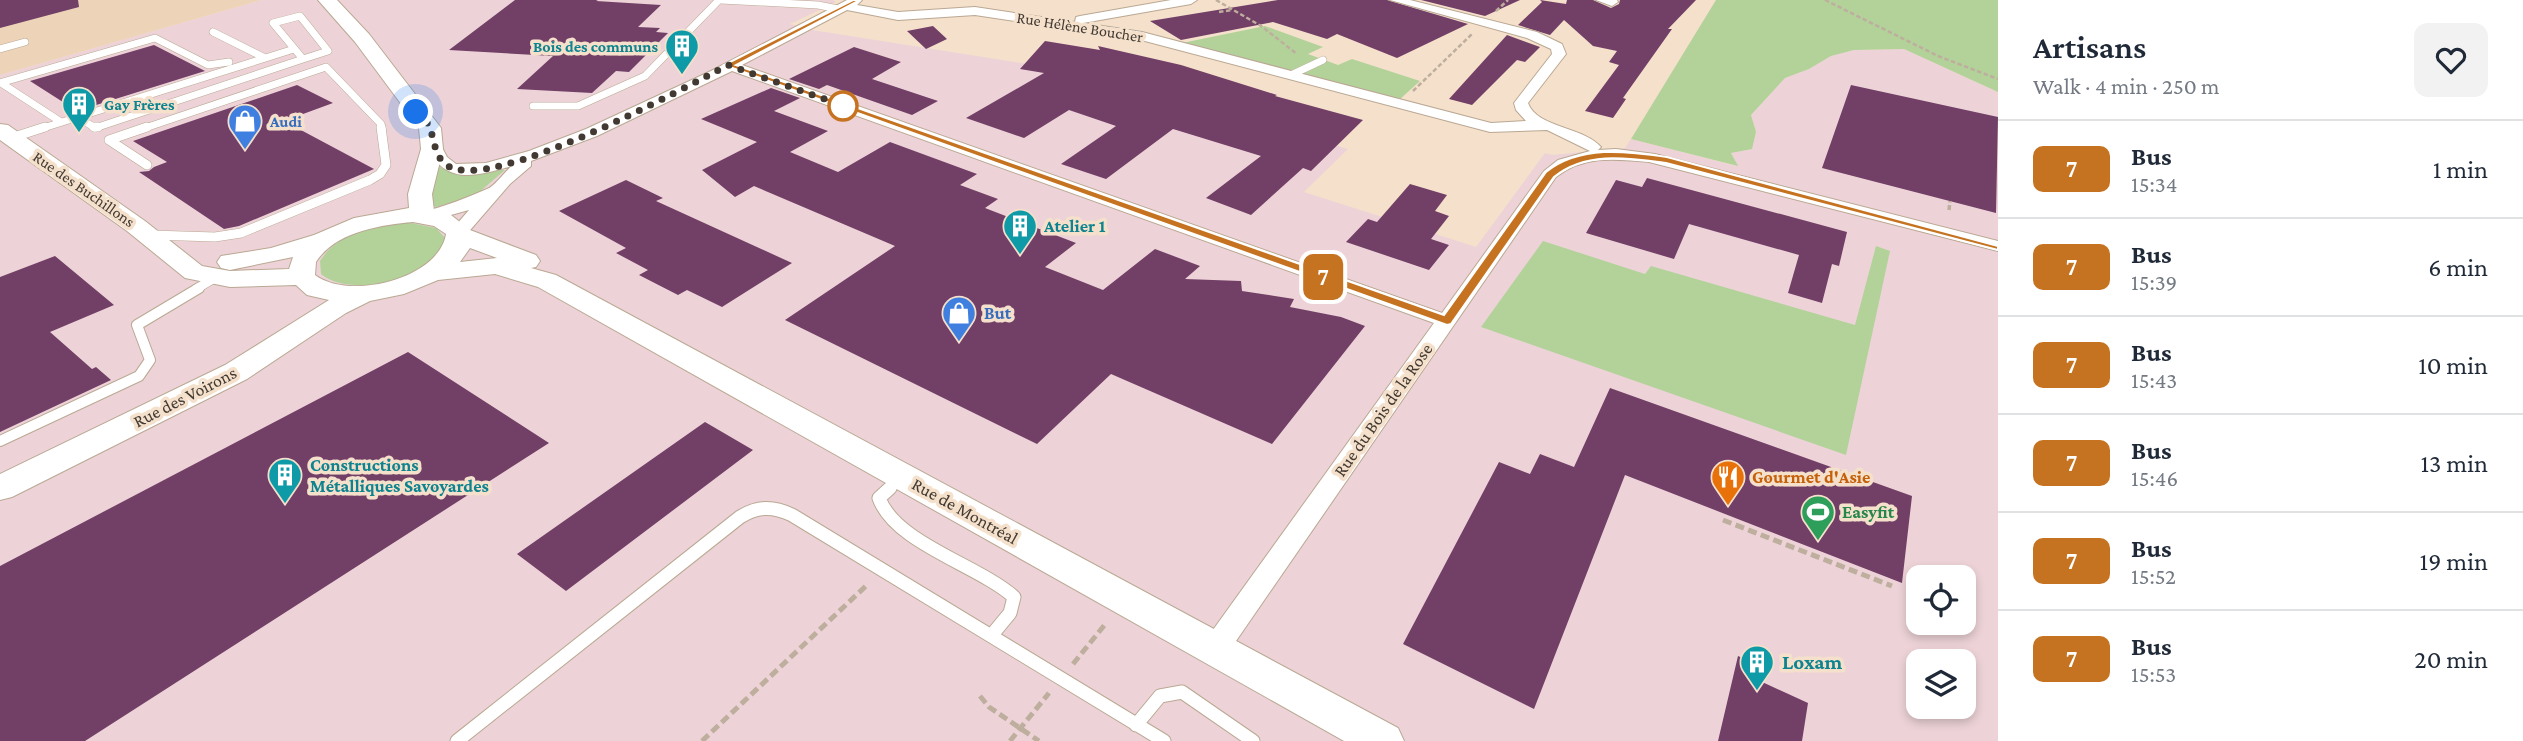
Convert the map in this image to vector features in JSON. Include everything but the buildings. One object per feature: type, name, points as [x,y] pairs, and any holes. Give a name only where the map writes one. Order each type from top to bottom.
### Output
[{"type":"street","points":[[327,0],[362,38],[428,124],[432,141],[445,164],[470,171],[502,166],[629,116],[846,5]]},
{"type":"street","points":[[341,0],[362,38]]},
{"type":"street","points":[[1060,24],[1191,0]]},
{"type":"street","points":[[1396,0],[1537,37],[1559,50],[1559,54],[1521,103],[1523,110],[1539,125]]},
{"type":"street","name":"Rue Hélène Boucher","points":[[846,5],[898,16],[969,11],[1155,39],[1495,128],[1517,129],[1539,125],[1569,134],[1593,147]]},
{"type":"street","points":[[728,65],[1447,321]]},
{"type":"street","points":[[355,226],[390,200],[407,178],[418,140],[415,107]]},
{"type":"street","name":"Rue des Buchillons","points":[[6,134],[158,242],[194,272],[215,278],[306,281],[331,293],[363,294]]},
{"type":"street","points":[[426,216],[420,190],[432,141]]},
{"type":"street","points":[[363,294],[401,286],[434,272],[455,253],[459,234],[504,181],[522,164],[544,151]]},
{"type":"street","name":"Rue du Bois de la Rose","points":[[1215,649],[1550,174],[1564,163],[1586,156],[1632,155],[1667,160],[1998,246]]},
{"type":"street","points":[[355,226],[385,218],[426,216],[475,201],[504,181]]},
{"type":"street","name":"Rue de Montréal","points":[[426,216],[448,222],[459,234],[530,262],[547,281]]},
{"type":"street","name":"Rue des Buchillons","points":[[158,242],[212,261],[252,260],[291,251],[355,226]]},
{"type":"street","name":"Rue des Voirons","points":[[0,472],[234,357],[290,316],[306,281],[304,261],[313,249],[328,238]]},
{"type":"street","name":"Rue de Montréal","points":[[434,272],[496,266],[547,281],[1383,741]]},
{"type":"street","name":"Rue des Voirons","points":[[0,488],[236,372],[337,307],[363,294]]},
{"type":"lane","points":[[533,106],[571,107],[585,104],[650,73],[720,0],[846,5]]},
{"type":"lane","points":[[78,117],[95,128],[303,60],[328,51],[300,16],[274,23],[303,60]]},
{"type":"lane","points":[[213,32],[265,58]]},
{"type":"lane","points":[[1,83],[155,38],[208,65],[222,64],[256,54]]},
{"type":"lane","points":[[0,49],[25,42]]},
{"type":"lane","points":[[6,134],[78,117],[294,49]]},
{"type":"lane","points":[[1292,75],[1323,60]]},
{"type":"lane","points":[[147,165],[109,140],[326,67],[381,124],[386,165],[380,174],[370,180],[241,233],[158,242]]},
{"type":"lane","points":[[194,80],[211,90]]},
{"type":"lane","points":[[1,83],[61,122]]},
{"type":"lane","points":[[0,441],[139,376],[150,360],[137,325],[215,278],[252,260]]},
{"type":"lane","points":[[904,477],[879,498],[886,514],[905,530],[997,582],[1014,597],[1015,605],[1011,613],[991,636]]},
{"type":"lane","points":[[457,741],[740,517],[760,508],[776,507],[1164,741]]},
{"type":"lane","points":[[1136,724],[1161,695],[1170,691],[1182,692],[1252,741]]},
{"type":"path","points":[[1216,0],[1261,26],[1311,66]]},
{"type":"path","points":[[1400,104],[1508,0]]},
{"type":"path","points":[[1825,0],[1938,55],[1998,79]]},
{"type":"path","points":[[1219,12],[1233,10]]},
{"type":"path","points":[[1950,201],[1950,210]]},
{"type":"path","points":[[1723,520],[1892,586]]},
{"type":"path","points":[[702,741],[868,584]]},
{"type":"path","points":[[1069,668],[1125,599]]},
{"type":"path","points":[[1010,741],[1052,689]]},
{"type":"path","points":[[980,696],[989,707],[1039,741]]},
{"type":"shaded area","points":[[0,0],[261,0],[0,75]]},
{"type":"shaded area","points":[[261,0],[833,0],[836,2],[790,24],[812,30],[1091,74],[1348,149],[1304,192],[1476,247],[1545,153],[1552,155],[1625,148],[1631,139],[1737,166],[1731,153],[1751,149],[1756,133],[1751,115],[1785,78],[1809,69],[1831,56],[1854,50],[1904,49],[1998,92],[1998,741],[0,741],[0,75]]},
{"type":"green space","points":[[1716,0],[1998,0],[1998,92],[1904,49],[1854,50],[1831,56],[1809,69],[1785,78],[1751,115],[1756,132],[1752,149],[1731,153],[1738,166],[1631,139]]},
{"type":"green space","points":[[1265,26],[1323,47],[1308,54],[1338,65],[1352,59],[1420,81],[1399,100],[1182,43]]},
{"type":"green space","points":[[439,166],[464,174],[505,170],[476,195],[436,207],[430,204],[434,167]]},
{"type":"green space","points":[[406,222],[436,228],[445,238],[436,259],[426,267],[412,275],[380,284],[346,284],[332,281],[321,274],[320,261],[337,243],[369,228]]},
{"type":"green space","points":[[1543,241],[1645,274],[1651,266],[1855,325],[1876,246],[1890,251],[1846,455],[1481,327]]},
{"type":"bus line","name":"7","points":[[856,0],[728,65],[1447,321],[1550,174],[1564,163],[1586,156],[1632,155],[1667,160],[1998,246]]},
{"type":"place","name":"Bois des communs","points":[[682,76]]},
{"type":"place","name":"Gay Frères","points":[[79,134]]},
{"type":"place","name":"Audi","points":[[245,151]]},
{"type":"place","name":"Atelier 1","points":[[1020,256]]},
{"type":"place","name":"But","points":[[959,343]]},
{"type":"place","name":"Constructions Métalliques Savoyardes","points":[[285,505]]},
{"type":"place","name":"Gourmet d'Asie","points":[[1728,507]]},
{"type":"place","name":"Easyfit","points":[[1818,542]]},
{"type":"place","name":"Loxam","points":[[1757,692]]},
{"type":"route","points":[[416,112],[415,107],[428,124],[432,141],[445,164],[455,169],[470,171],[502,166],[544,151],[629,116],[728,65],[850,108],[843,106]]}]
